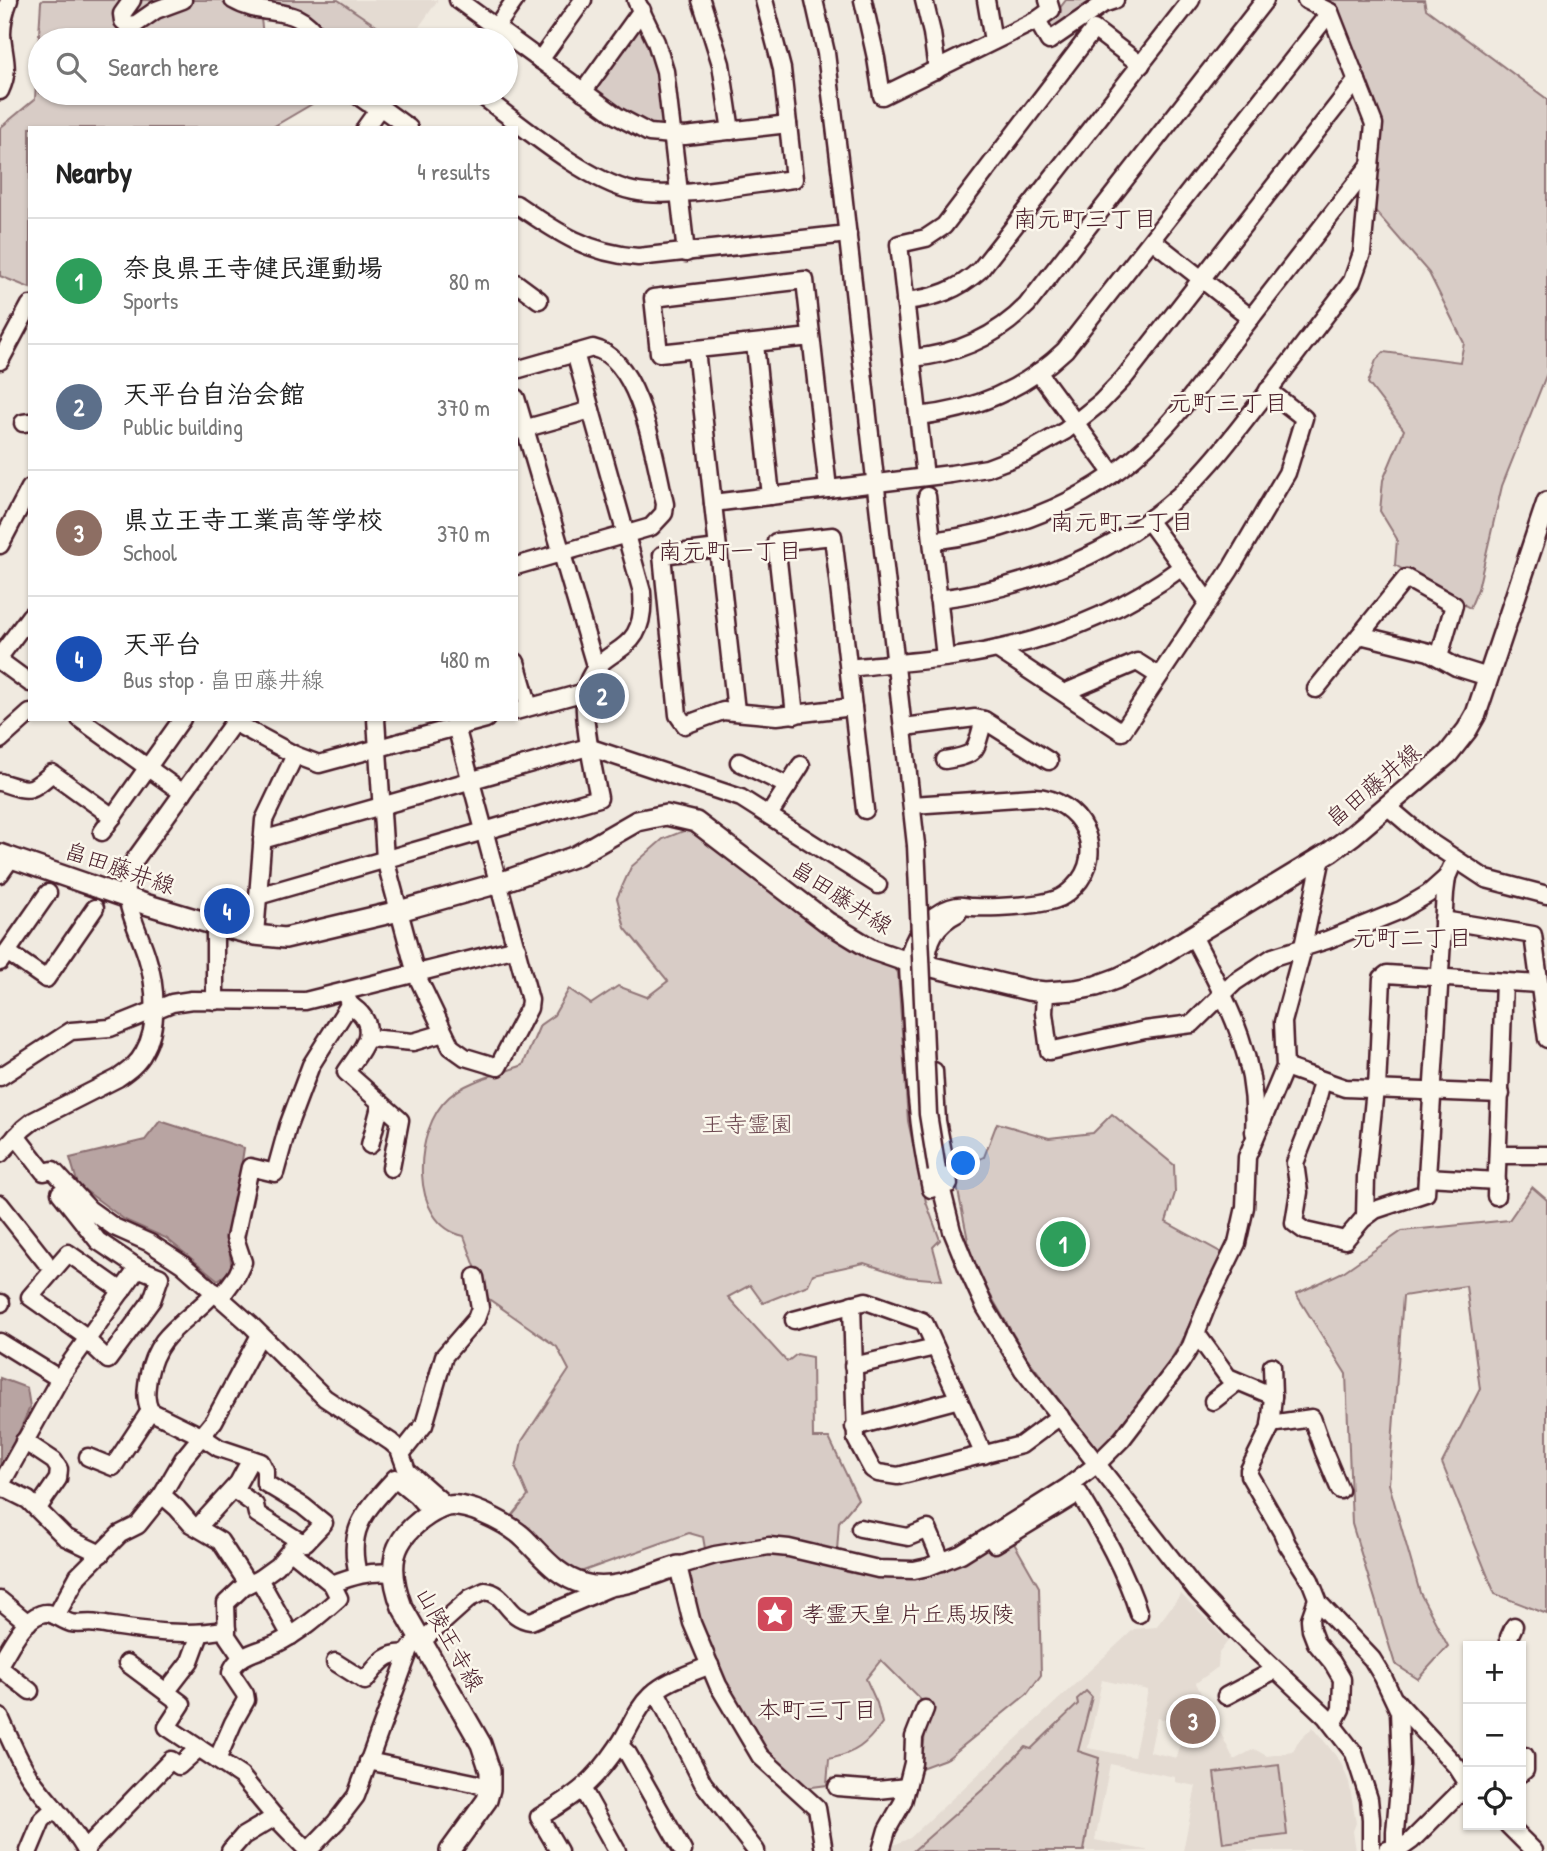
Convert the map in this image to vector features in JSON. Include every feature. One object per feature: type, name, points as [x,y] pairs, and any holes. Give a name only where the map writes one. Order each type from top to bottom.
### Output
[{"type":"main road","name":"畠田藤井線","points":[[6,855],[215,925],[255,935],[285,938],[400,911],[499,883],[576,856],[637,821],[666,815],[696,822],[827,922],[873,950],[1028,990],[1045,992],[1087,988],[1107,983],[1141,967],[1322,858],[1448,754],[1476,714],[1547,502]]},
{"type":"main road","points":[[440,1509],[468,1508],[510,1527],[548,1564],[567,1577],[584,1584],[612,1587],[678,1566]]},
{"type":"main road","name":"山陵王寺線","points":[[440,1509],[405,1535],[393,1558],[392,1573],[416,1644],[481,1744],[490,1771],[490,1789]]},
{"type":"main road","points":[[455,1849],[483,1808],[490,1789]]},
{"type":"street","points":[[0,91],[7,71],[1,21],[9,0]]},
{"type":"street","points":[[132,0],[122,14],[123,21],[128,25],[136,24],[156,10],[183,0]]},
{"type":"street","points":[[233,0],[246,8],[292,14],[310,28]]},
{"type":"street","points":[[458,0],[496,27],[515,0]]},
{"type":"street","points":[[540,60],[583,0]]},
{"type":"street","points":[[701,0],[721,64],[730,131]]},
{"type":"street","points":[[495,105],[604,180],[633,191],[679,193],[794,179],[782,69],[764,0]]},
{"type":"street","points":[[814,0],[826,53],[912,805],[928,1114],[937,1170],[952,1231],[976,1289],[1023,1370],[1196,1590],[1333,1724],[1354,1753],[1365,1782],[1371,1819],[1371,1850],[1395,1850],[1411,1841],[1463,1789]]},
{"type":"street","points":[[863,0],[882,96],[1037,20],[1051,10],[1048,0]]},
{"type":"street","points":[[924,0],[937,70]]},
{"type":"street","points":[[986,0],[993,41]]},
{"type":"street","points":[[1037,20],[1049,41],[1104,4],[1115,0]]},
{"type":"street","points":[[905,301],[943,294],[969,280],[980,270],[1191,0]]},
{"type":"street","points":[[912,358],[943,354],[979,341],[1008,323],[1027,305],[1265,0]]},
{"type":"street","points":[[938,599],[1000,589],[1049,573],[1100,551],[1172,502],[1206,469],[1352,281],[1362,253],[1374,124],[1330,12],[1306,0]]},
{"type":"street","points":[[583,92],[639,5]]},
{"type":"street","points":[[639,5],[656,42],[665,71],[686,253]]},
{"type":"street","points":[[918,416],[976,405],[1013,388],[1038,372],[1076,338],[1330,12]]},
{"type":"street","points":[[925,477],[899,244],[926,238],[944,226],[1094,29],[1141,65]]},
{"type":"street","points":[[518,44],[583,92],[649,133],[673,136],[788,124]]},
{"type":"street","points":[[713,503],[970,471],[1007,461],[1039,447],[1076,423],[1124,378],[1357,80]]},
{"type":"street","points":[[374,105],[406,126]]},
{"type":"street","points":[[366,126],[380,107]]},
{"type":"street","points":[[932,541],[976,535],[1024,521],[1068,502],[1113,474],[1141,451],[1170,422],[1370,165]]},
{"type":"street","points":[[518,205],[562,235],[593,249],[638,257],[848,234]]},
{"type":"street","points":[[1152,240],[1251,318]]},
{"type":"street","points":[[811,337],[659,354],[653,298],[805,280],[828,489]]},
{"type":"street","points":[[518,284],[539,300]]},
{"type":"street","points":[[0,361],[28,309]]},
{"type":"street","points":[[755,344],[771,496]]},
{"type":"street","points":[[518,369],[593,348],[610,356],[628,376],[645,421],[666,504],[664,513],[651,527],[518,565]]},
{"type":"street","points":[[696,350],[736,711]]},
{"type":"street","points":[[258,896],[599,798],[588,747],[585,692],[596,669],[632,639],[641,625],[643,607],[642,592],[575,352]]},
{"type":"street","points":[[1038,372],[1113,474]]},
{"type":"street","points":[[998,649],[1122,732],[1230,570],[1287,473],[1304,418],[1268,390]]},
{"type":"street","points":[[521,430],[591,410]]},
{"type":"street","points":[[518,411],[521,430],[596,669]]},
{"type":"street","points":[[927,496],[945,657]]},
{"type":"street","points":[[0,545],[28,498]]},
{"type":"street","points":[[1148,520],[1208,602]]},
{"type":"street","points":[[795,715],[776,542],[833,536],[865,810]]},
{"type":"street","points":[[718,548],[662,555],[678,715],[685,726],[723,711],[777,716],[853,707]]},
{"type":"street","points":[[849,668],[998,649],[1058,633],[1147,591],[1182,567]]},
{"type":"street","points":[[1316,689],[1406,578],[1454,605],[1439,657]]},
{"type":"street","points":[[28,619],[0,659],[28,681]]},
{"type":"street","points":[[1360,635],[1429,652],[1465,671],[1488,677]]},
{"type":"street","points":[[1064,693],[1137,662],[1158,676]]},
{"type":"street","points":[[518,675],[523,709],[585,692]]},
{"type":"street","points":[[0,740],[28,715]]},
{"type":"street","points":[[904,727],[975,718],[984,720],[1049,761]]},
{"type":"street","points":[[945,760],[969,756],[975,751],[984,720]]},
{"type":"street","points":[[102,832],[181,721]]},
{"type":"street","points":[[0,1154],[16,1136],[47,1113],[129,1071],[144,1053],[149,1042],[154,993],[149,966],[131,918],[126,877],[131,865],[234,721],[295,755],[319,764],[378,749],[455,723],[530,1000],[529,1008],[498,1067],[457,1053],[444,1033],[416,974],[385,859],[382,806],[378,749],[376,721]]},
{"type":"street","points":[[103,726],[148,768],[183,793]]},
{"type":"street","points":[[262,840],[588,747],[741,798],[878,884]]},
{"type":"street","points":[[255,935],[264,820],[295,755]]},
{"type":"street","points":[[739,762],[788,786]]},
{"type":"street","points":[[769,815],[801,765]]},
{"type":"street","points":[[0,782],[28,790],[52,774],[113,817]]},
{"type":"street","points":[[912,805],[1041,798],[1062,804],[1080,820],[1089,842],[1088,864],[1082,878],[1064,895],[1038,903],[972,907],[960,905],[946,909],[931,917],[915,941],[918,963],[921,1143],[937,1208],[952,1231]]},
{"type":"street","points":[[1387,806],[1415,831],[1455,859],[1497,883],[1547,895]]},
{"type":"street","points":[[0,874],[6,855]]},
{"type":"street","points":[[824,1851],[817,1808],[760,1756],[718,1685],[692,1623],[678,1566],[715,1555],[769,1546],[789,1548],[878,1569],[914,1570],[942,1562],[979,1544],[1010,1521],[1066,1488],[1097,1465],[1122,1439],[1181,1362],[1237,1243],[1242,1226],[1245,1169],[1254,1138],[1285,1067],[1283,1022],[1303,948],[1322,858]]},
{"type":"street","points":[[1322,1081],[1313,1117],[1295,1163],[1299,1192],[1294,1223],[1305,1231],[1340,1241],[1350,1237],[1365,1217],[1382,1206],[1426,1194],[1443,920],[1447,877],[1455,859]]},
{"type":"street","points":[[1045,992],[1044,1013],[1049,1051],[1145,1030],[1192,1024],[1235,982],[1273,957],[1401,910],[1428,894],[1447,877]]},
{"type":"street","points":[[48,892],[3,957],[46,979],[95,908]]},
{"type":"street","points":[[1443,920],[1533,935],[1547,1039]]},
{"type":"street","points":[[215,925],[215,1001]]},
{"type":"street","points":[[1193,936],[1237,1023],[1249,1060],[1255,1115],[1254,1138]]},
{"type":"street","points":[[0,1077],[71,1031],[110,1028],[172,1003],[192,1000],[305,1001],[347,998],[416,974],[517,948]]},
{"type":"street","points":[[1365,1217],[1382,978],[1387,974],[1539,984]]},
{"type":"street","points":[[1427,1177],[1496,1189],[1504,982]]},
{"type":"street","points":[[347,998],[369,1027],[368,1038],[346,1072],[400,1120],[391,1168]]},
{"type":"street","points":[[242,1658],[227,1636],[226,1603],[277,1566],[294,1545],[311,1540],[324,1523],[303,1506],[265,1483],[264,1466],[219,1448],[150,1411],[145,1399],[148,1380],[161,1343],[172,1330],[218,1295],[237,1275],[243,1262],[235,1238],[250,1167],[275,1172],[288,1126],[311,1065],[347,998]]},
{"type":"street","points":[[368,1038],[413,1042],[444,1033]]},
{"type":"street","points":[[1285,1067],[1345,1088],[1501,1094]]},
{"type":"street","points":[[370,1145],[381,1103]]},
{"type":"street","points":[[16,1136],[98,1241],[138,1268],[160,1277],[152,1300],[108,1360],[88,1339],[30,1297],[68,1253],[122,1291]]},
{"type":"street","points":[[1499,1155],[1547,1156]]},
{"type":"street","points":[[44,1172],[53,1170],[89,1209],[114,1227],[163,1251],[218,1295],[325,1398],[391,1442],[401,1454],[407,1471],[440,1509]]},
{"type":"street","points":[[0,1204],[45,1261]]},
{"type":"street","points":[[101,1554],[65,1536],[38,1508],[17,1493],[0,1486],[60,1379],[138,1268]]},
{"type":"street","points":[[401,1454],[424,1425],[443,1356],[475,1319],[480,1308],[475,1277]]},
{"type":"street","points":[[794,1320],[866,1301],[922,1321],[984,1455]]},
{"type":"street","points":[[852,1304],[854,1427],[856,1439],[872,1469],[878,1473],[898,1476],[1029,1441],[1060,1416]]},
{"type":"street","points":[[1196,1333],[1223,1373],[1237,1382],[1273,1396]]},
{"type":"street","points":[[56,1616],[78,1576],[120,1534],[138,1525],[162,1495],[183,1459],[222,1408],[244,1361],[260,1335]]},
{"type":"street","points":[[0,1342],[60,1379]]},
{"type":"street","points":[[853,1366],[935,1347]]},
{"type":"street","points":[[1272,1366],[1270,1424],[1249,1475],[1310,1580],[1317,1599],[1325,1611],[1372,1658],[1395,1700],[1399,1711],[1402,1746],[1395,1850]]},
{"type":"street","points":[[1213,1401],[1237,1382]]},
{"type":"street","points":[[854,1427],[959,1399]]},
{"type":"street","points":[[88,1457],[113,1467],[150,1411]]},
{"type":"street","points":[[1270,1424],[1312,1418],[1340,1490]]},
{"type":"street","points":[[24,1441],[54,1461],[59,1469],[58,1479],[38,1508]]},
{"type":"street","points":[[198,1527],[233,1489],[251,1459]]},
{"type":"street","points":[[358,1574],[354,1556],[359,1522],[395,1478],[440,1509]]},
{"type":"street","points":[[218,1760],[246,1700],[231,1673],[233,1666],[242,1658],[309,1626],[339,1598],[332,1584],[294,1545],[257,1514],[255,1505],[233,1489]]},
{"type":"street","points":[[979,1544],[993,1545],[1079,1493],[1111,1545],[1139,1614]]},
{"type":"street","points":[[162,1495],[198,1527],[220,1541],[254,1582],[291,1636]]},
{"type":"street","points":[[860,1528],[908,1537],[928,1529],[942,1562]]},
{"type":"street","points":[[332,1584],[358,1574],[375,1571],[392,1573]]},
{"type":"street","points":[[335,1662],[365,1681],[381,1660],[416,1644],[470,1598],[485,1591],[498,1595],[518,1618],[531,1621],[612,1587]]},
{"type":"street","points":[[1317,1599],[1310,1619],[1311,1630],[1316,1643],[1342,1679],[1341,1709],[1333,1724]]},
{"type":"street","points":[[0,1600],[27,1623]]},
{"type":"street","points":[[30,1691],[0,1665],[27,1623],[43,1613],[72,1623],[93,1623],[149,1632],[200,1634],[227,1629]]},
{"type":"street","points":[[1509,1641],[1514,1626]]},
{"type":"street","points":[[166,1692],[190,1661],[200,1634]]},
{"type":"street","points":[[127,1663],[182,1704],[167,1727],[241,1776],[308,1851],[350,1804],[359,1789],[416,1644]]},
{"type":"street","points":[[559,1851],[539,1817],[583,1790],[619,1745],[644,1702],[656,1691],[710,1665]]},
{"type":"street","points":[[1226,1696],[1275,1670]]},
{"type":"street","points":[[656,1691],[703,1783],[756,1851]]},
{"type":"street","points":[[1395,1700],[1463,1776]]},
{"type":"street","points":[[881,1851],[887,1830],[907,1787],[913,1763],[914,1737],[925,1709]]},
{"type":"street","points":[[0,1717],[30,1778],[85,1850],[171,1760],[179,1766],[199,1748]]},
{"type":"street","points":[[619,1745],[628,1754],[683,1851]]},
{"type":"street","points":[[368,1761],[474,1783],[490,1789]]},
{"type":"street","points":[[837,1787],[878,1790],[907,1787]]},
{"type":"street","points":[[583,1790],[617,1851]]},
{"type":"street","points":[[29,1851],[42,1820],[55,1808]]},
{"type":"street","points":[[230,1851],[243,1836],[275,1817]]},
{"type":"street","points":[[1513,1830],[1534,1851]]},
{"type":"street","points":[[1540,1851],[1544,1845],[1547,1847]]},
{"type":"shaded area","points":[[338,0],[438,0],[418,28],[379,28]]},
{"type":"shaded area","points":[[160,1121],[244,1148],[229,1247],[232,1270],[218,1280],[166,1238],[125,1220],[78,1185],[70,1158],[145,1140]]},
{"type":"shaded area","points":[[0,1378],[27,1388],[30,1407],[10,1453],[0,1468]]},
{"type":"shaded area","points":[[1181,1594],[1228,1641],[1219,1653],[1218,1667],[1196,1683],[1234,1760],[1254,1749],[1267,1756],[1293,1752],[1297,1743],[1313,1727],[1340,1761],[1349,1782],[1356,1823],[1353,1831],[1356,1851],[1183,1851],[1196,1786],[1175,1782],[1175,1777],[1110,1764],[1095,1840],[1150,1851],[1084,1851],[1086,1840],[1078,1751],[1092,1697],[1078,1704],[1031,1749],[1025,1747],[989,1784],[913,1851],[888,1851],[889,1847],[910,1838],[1134,1629],[1156,1627]],"holes":[[[1102,1680],[1148,1690],[1134,1757],[1088,1748]],[[1157,1718],[1185,1724],[1177,1758],[1150,1752]]]},
{"type":"green space","points":[[338,0],[379,28],[301,28],[289,22],[261,19],[262,28],[39,28],[41,2]]},
{"type":"green space","points":[[1066,0],[1102,0],[1055,30],[1048,29],[1050,21]]},
{"type":"green space","points":[[1319,0],[1424,0],[1426,9],[1547,99],[1547,373],[1502,486],[1478,589],[1470,608],[1395,565],[1397,539],[1380,511],[1383,480],[1404,430],[1368,383],[1376,360],[1384,352],[1460,362],[1464,343],[1429,273],[1371,206],[1380,122]]},
{"type":"green space","points":[[636,25],[646,29],[653,48],[667,125],[660,131],[642,125],[593,93],[593,84]]},
{"type":"green space","points":[[28,105],[310,105],[274,126],[28,126],[28,287],[0,276],[0,128]]},
{"type":"green space","name":"王寺霊園","points":[[686,830],[703,837],[733,858],[849,947],[872,959],[894,966],[898,973],[908,1121],[926,1202],[940,1240],[933,1247],[942,1280],[907,1277],[864,1263],[813,1274],[808,1285],[763,1303],[750,1285],[728,1297],[787,1362],[797,1354],[812,1357],[813,1438],[829,1438],[858,1499],[839,1522],[836,1566],[847,1572],[877,1577],[914,1578],[942,1569],[1007,1531],[1039,1587],[1041,1675],[1027,1694],[948,1758],[921,1768],[928,1707],[881,1660],[866,1679],[877,1703],[882,1723],[860,1747],[829,1759],[827,1785],[805,1788],[765,1753],[732,1700],[706,1637],[685,1573],[708,1566],[703,1537],[689,1533],[572,1575],[508,1521],[528,1496],[516,1468],[522,1441],[569,1370],[557,1347],[486,1297],[464,1236],[446,1228],[433,1214],[425,1195],[423,1152],[428,1131],[437,1112],[449,1097],[465,1086],[523,1065],[540,1025],[554,1015],[569,989],[591,1004],[618,986],[647,997],[668,981],[625,928],[617,898],[631,867],[663,839]]},
{"type":"green space","points":[[1112,1114],[1174,1165],[1175,1193],[1166,1222],[1222,1253],[1171,1359],[1138,1408],[1098,1451],[1025,1355],[973,1265],[954,1171],[984,1157],[997,1123],[1049,1138],[1093,1133]]},
{"type":"green space","points":[[1532,1187],[1547,1200],[1547,1614],[1495,1594],[1442,1463],[1480,1389],[1466,1286],[1403,1296],[1389,1484],[1420,1593],[1448,1646],[1418,1679],[1395,1664],[1352,1524],[1346,1374],[1296,1294],[1343,1272],[1402,1231],[1509,1220]]},
{"type":"green space","points":[[1086,1691],[1092,1697],[1078,1751],[1099,1758],[1084,1851],[913,1851],[989,1784],[1025,1747],[1031,1749],[1078,1704],[1077,1699]]},
{"type":"green space","points":[[1279,1765],[1287,1835],[1223,1843],[1214,1773]]},
{"type":"place","name":"天平台自治会館","points":[[602,696]]},
{"type":"place","name":"天平台","points":[[227,911]]},
{"type":"place","name":"奈良県王寺健民運動場","points":[[1063,1244]]},
{"type":"place","name":"孝霊天皇 片丘馬坂陵","points":[[775,1614]]},
{"type":"place","name":"県立王寺工業高等学校","points":[[1193,1721]]},
{"type":"district","name":"南元町三丁目","points":[[1085,219]]},
{"type":"district","name":"元町三丁目","points":[[1228,403]]},
{"type":"district","name":"南元町二丁目","points":[[1122,522]]},
{"type":"district","name":"南元町一丁目","points":[[730,551]]},
{"type":"district","name":"元町二丁目","points":[[1412,938]]},
{"type":"district","name":"本町三丁目","points":[[817,1710]]}]
